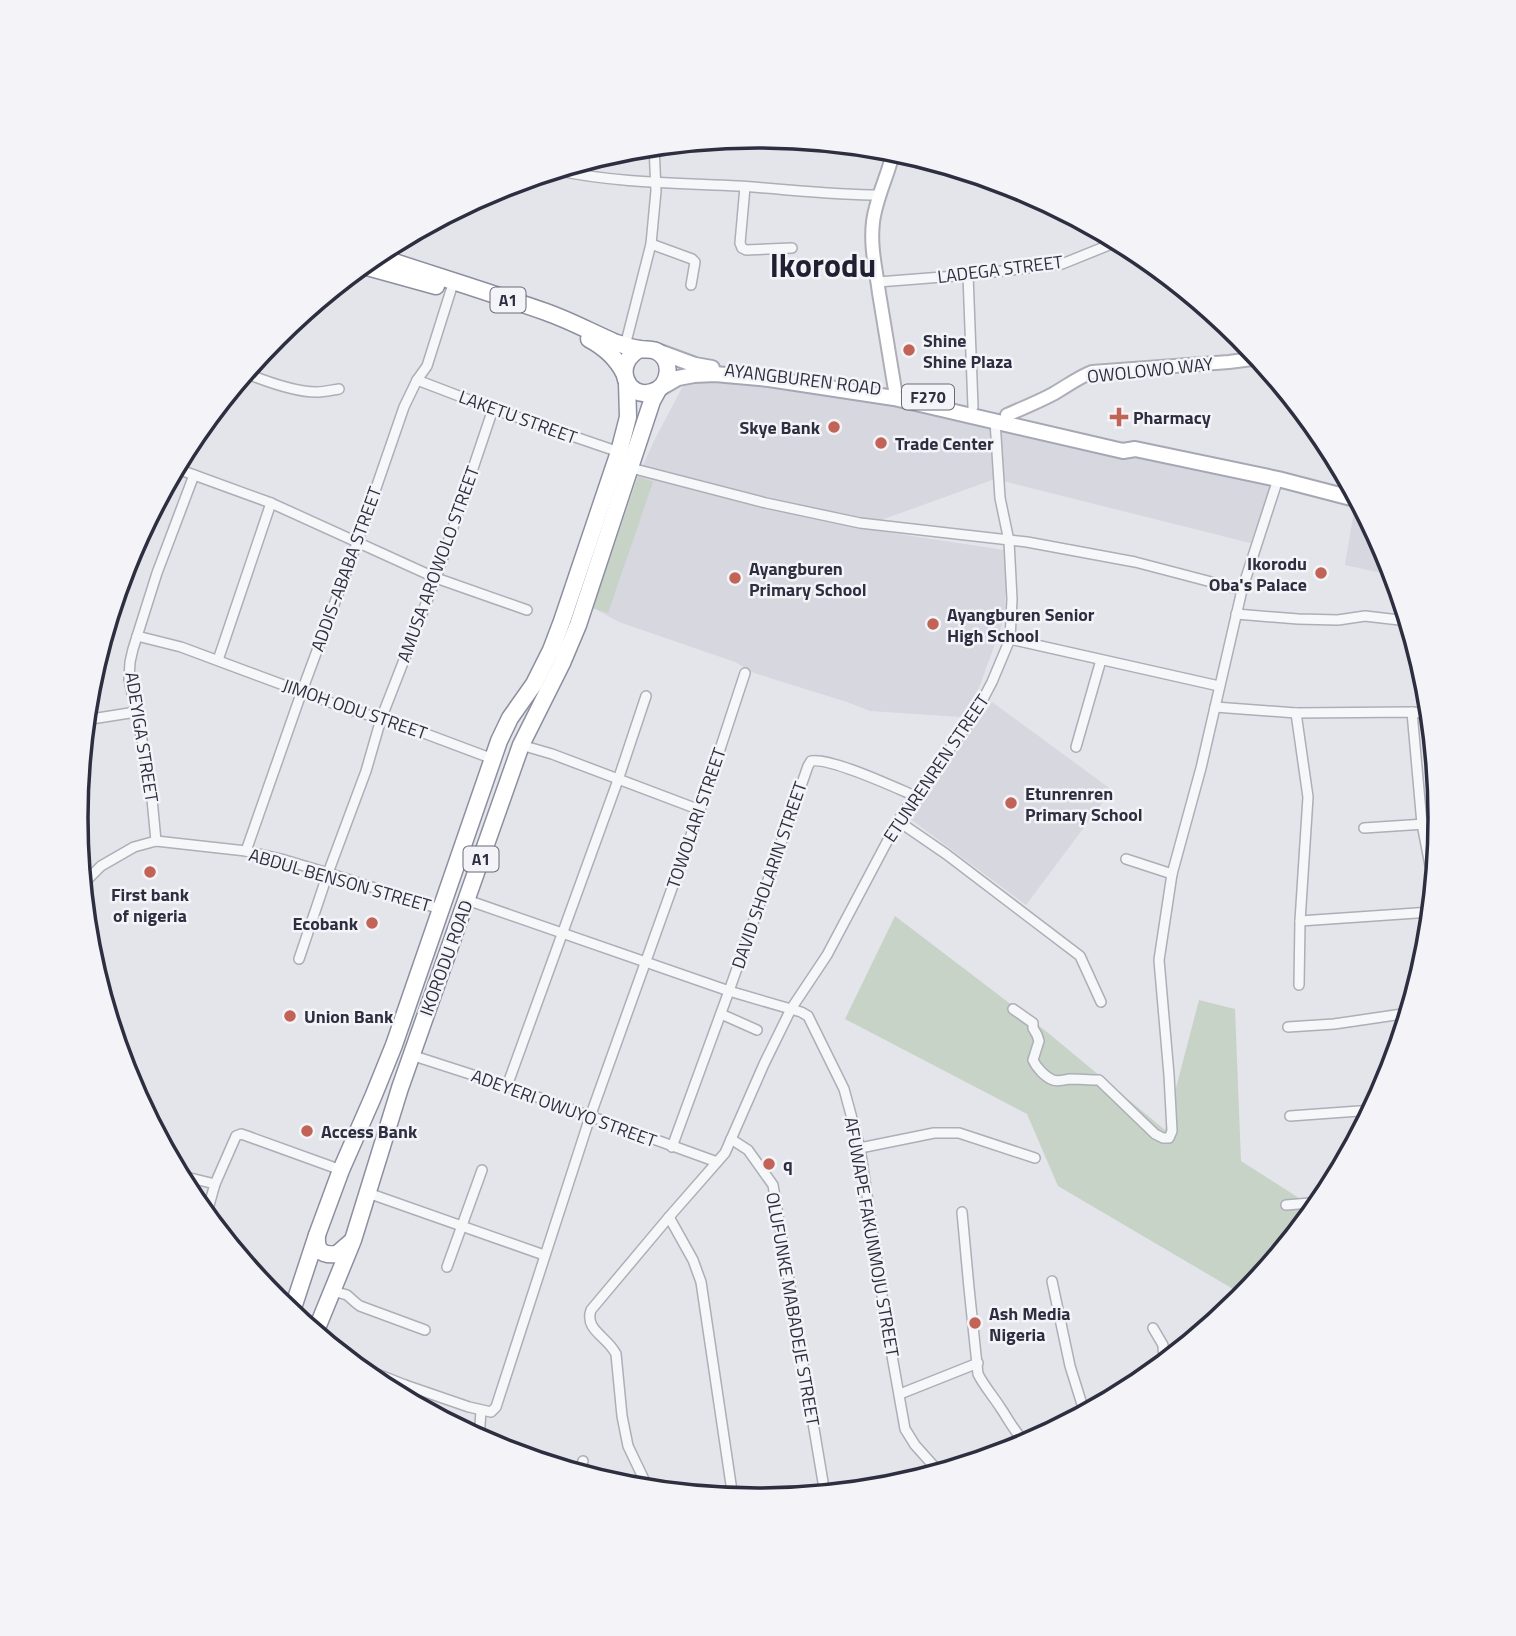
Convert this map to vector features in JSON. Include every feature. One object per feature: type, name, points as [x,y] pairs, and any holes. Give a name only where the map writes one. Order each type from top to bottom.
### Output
[{"type":"highway","name":"A1","points":[[386,259],[547,312],[641,349]]},
{"type":"highway","name":"A1","points":[[373,269],[451,290],[579,334],[606,349],[620,364],[625,377]]},
{"type":"highway","points":[[641,349],[663,356],[667,363],[667,378],[658,390],[639,392],[632,388],[625,377],[628,358],[641,349]]},
{"type":"highway","name":"IKORODU ROAD","points":[[289,1297],[394,1045],[493,759],[510,718],[534,684],[551,650],[619,452],[628,417],[625,377]]},
{"type":"highway","name":"IKORODU ROAD","points":[[319,1324],[354,1240],[411,1055],[521,745],[578,625],[652,401],[658,390]]},
{"type":"highway","points":[[317,1235],[319,1250],[331,1255],[337,1254],[354,1240]]},
{"type":"main road","name":"F270","points":[[641,349],[715,371]]},
{"type":"main road","name":"F270","points":[[658,390],[678,378],[715,371]]},
{"type":"main road","name":"AYANGBUREN ROAD","points":[[715,371],[770,373],[895,390],[973,407],[1001,418]]},
{"type":"main road","name":"AYANGBUREN ROAD","points":[[715,371],[894,398],[1001,418],[1123,443],[1135,449],[1278,479],[1346,497]]},
{"type":"street","points":[[641,349],[656,183],[655,156]]},
{"type":"street","points":[[892,161],[879,195],[872,239],[895,390]]},
{"type":"street","points":[[572,174],[656,183],[879,195]]},
{"type":"street","points":[[745,187],[740,243],[742,248],[792,248]]},
{"type":"street","points":[[651,244],[695,262],[691,285]]},
{"type":"street","name":"LADEGA STREET","points":[[878,282],[1062,264],[1107,246]]},
{"type":"street","points":[[968,275],[973,407]]},
{"type":"street","name":"ADDIS-ABABA STREET","points":[[246,851],[404,407],[427,366],[451,290]]},
{"type":"street","name":"OWOLOWO WAY","points":[[1001,418],[1092,372],[1247,360]]},
{"type":"street","points":[[254,376],[316,392],[339,388]]},
{"type":"street","name":"LAKETU STREET","points":[[417,380],[619,452]]},
{"type":"street","name":"AMUSA AROWOLO STREET","points":[[299,959],[366,771],[381,719],[436,578],[494,409]]},
{"type":"street","name":"ETUNRENREN STREET","points":[[644,1479],[628,1446],[615,1353],[612,1346],[591,1326],[591,1310],[725,1153],[791,1009],[827,955],[898,821],[973,718],[992,682],[1010,639],[1013,599],[1009,541],[1000,498],[1001,418]]},
{"type":"street","points":[[631,468],[742,497],[860,523],[1027,542],[1135,562],[1242,590]]},
{"type":"street","points":[[184,471],[271,503],[436,578],[527,610]]},
{"type":"street","name":"ADEYIGA STREET","points":[[156,841],[150,778],[129,671],[157,573],[194,475]]},
{"type":"street","points":[[1013,1009],[1033,1023],[1039,1041],[1033,1060],[1049,1078],[1059,1081],[1099,1080],[1155,1134],[1168,1138],[1172,1130],[1159,960],[1172,874],[1201,768],[1242,590],[1278,479]]},
{"type":"street","points":[[218,660],[271,503]]},
{"type":"street","points":[[1236,614],[1298,619],[1338,620],[1365,616],[1399,620]]},
{"type":"street","name":"JIMOH ODU STREET","points":[[137,636],[181,647],[493,759]]},
{"type":"street","points":[[1010,639],[1219,686]]},
{"type":"street","points":[[1076,747],[1101,660]]},
{"type":"street","name":"TOWOLARI STREET","points":[[481,1411],[492,1412],[496,1407],[590,1117],[700,810],[745,673]]},
{"type":"street","points":[[507,1086],[646,696]]},
{"type":"street","points":[[1215,707],[1296,713],[1420,713]]},
{"type":"street","points":[[95,718],[136,712]]},
{"type":"street","points":[[1412,712],[1422,824],[1427,851]]},
{"type":"street","points":[[1296,713],[1308,797],[1299,985]]},
{"type":"street","points":[[521,745],[552,754],[700,810]]},
{"type":"street","name":"DAVID SHOLARIN STREET","points":[[672,1147],[807,766],[818,759],[833,762],[915,796]]},
{"type":"street","points":[[898,821],[1080,956],[1101,1002]]},
{"type":"street","points":[[1364,828],[1428,824]]},
{"type":"street","points":[[90,877],[101,866],[134,847],[156,841]]},
{"type":"street","name":"ABDUL BENSON STREET","points":[[156,841],[246,851],[328,873],[440,909]]},
{"type":"street","points":[[1126,859],[1172,874]]},
{"type":"street","points":[[467,900],[729,991],[791,1009]]},
{"type":"street","points":[[1300,921],[1422,913]]},
{"type":"street","name":"AFUWAPE FAKUNMOJU STREET","points":[[791,1009],[808,1016],[844,1089],[860,1147],[905,1429],[933,1466]]},
{"type":"street","points":[[721,1014],[757,1030]]},
{"type":"street","points":[[1289,1027],[1334,1024],[1399,1014]]},
{"type":"street","name":"ADEYERI OWUYO STREET","points":[[411,1055],[507,1086],[717,1162]]},
{"type":"street","points":[[1290,1116],[1361,1111]]},
{"type":"street","points":[[860,1147],[934,1133],[959,1133],[1035,1158]]},
{"type":"street","points":[[209,1204],[236,1136],[241,1134],[341,1170]]},
{"type":"street","name":"OLUFUNKE MABADEJE STREET","points":[[731,1139],[748,1150],[773,1185],[823,1485]]},
{"type":"street","points":[[447,1267],[482,1170]]},
{"type":"street","points":[[192,1179],[215,1184]]},
{"type":"street","points":[[368,1193],[544,1255]]},
{"type":"street","points":[[1286,1205],[1307,1203]]},
{"type":"street","points":[[962,1212],[978,1374],[1020,1435]]},
{"type":"street","points":[[669,1217],[693,1260],[701,1282],[731,1488]]},
{"type":"street","points":[[1052,1281],[1070,1366],[1082,1405]]},
{"type":"street","points":[[333,1291],[347,1294],[360,1306],[425,1330]]},
{"type":"street","points":[[1153,1328],[1163,1345],[1163,1352]]},
{"type":"street","points":[[900,1394],[978,1363]]},
{"type":"street","points":[[390,1379],[481,1411],[480,1427]]},
{"type":"street","points":[[582,1465],[583,1461]]},
{"type":"shaded area","points":[[713,378],[946,410],[1280,488],[1262,546],[995,479],[859,528],[1004,550],[1004,619],[979,688],[961,717],[870,711],[754,673],[735,662],[619,622],[593,608],[638,476],[655,439],[684,384]]},
{"type":"shaded area","points":[[1354,511],[1382,573],[1345,565]]},
{"type":"shaded area","name":"Etunrenren Primary School","points":[[992,702],[1112,790],[1026,905],[909,818]]},
{"type":"green space","points":[[638,476],[653,482],[608,613],[593,608]]},
{"type":"green space","points":[[895,916],[1047,1032],[1165,1130],[1199,1000],[1235,1009],[1241,1161],[1307,1203],[1262,1260],[1234,1290],[1058,1186],[1027,1114],[845,1019]]},
{"type":"place","name":"Shine Shine Plaza","points":[[909,350]]},
{"type":"place","name":"Pharmacy","points":[[1119,417]]},
{"type":"place","name":"Skye Bank","points":[[834,427]]},
{"type":"place","name":"Trade Center","points":[[881,443]]},
{"type":"place","name":"Ikorodu Oba's Palace","points":[[1321,573]]},
{"type":"place","name":"Ayangburen Primary School","points":[[735,578]]},
{"type":"place","name":"Ayangburen Senior High School","points":[[933,624]]},
{"type":"place","name":"Etunrenren Primary School","points":[[1011,803]]},
{"type":"place","name":"First bank of nigeria","points":[[150,872]]},
{"type":"place","name":"Ecobank","points":[[372,923]]},
{"type":"place","name":"Union Bank","points":[[290,1016]]},
{"type":"place","name":"Access Bank","points":[[307,1131]]},
{"type":"place","name":"q","points":[[769,1164]]},
{"type":"place","name":"Ash Media Nigeria","points":[[975,1323]]},
{"type":"district","name":"Ikorodu","points":[[823,265]]}]
